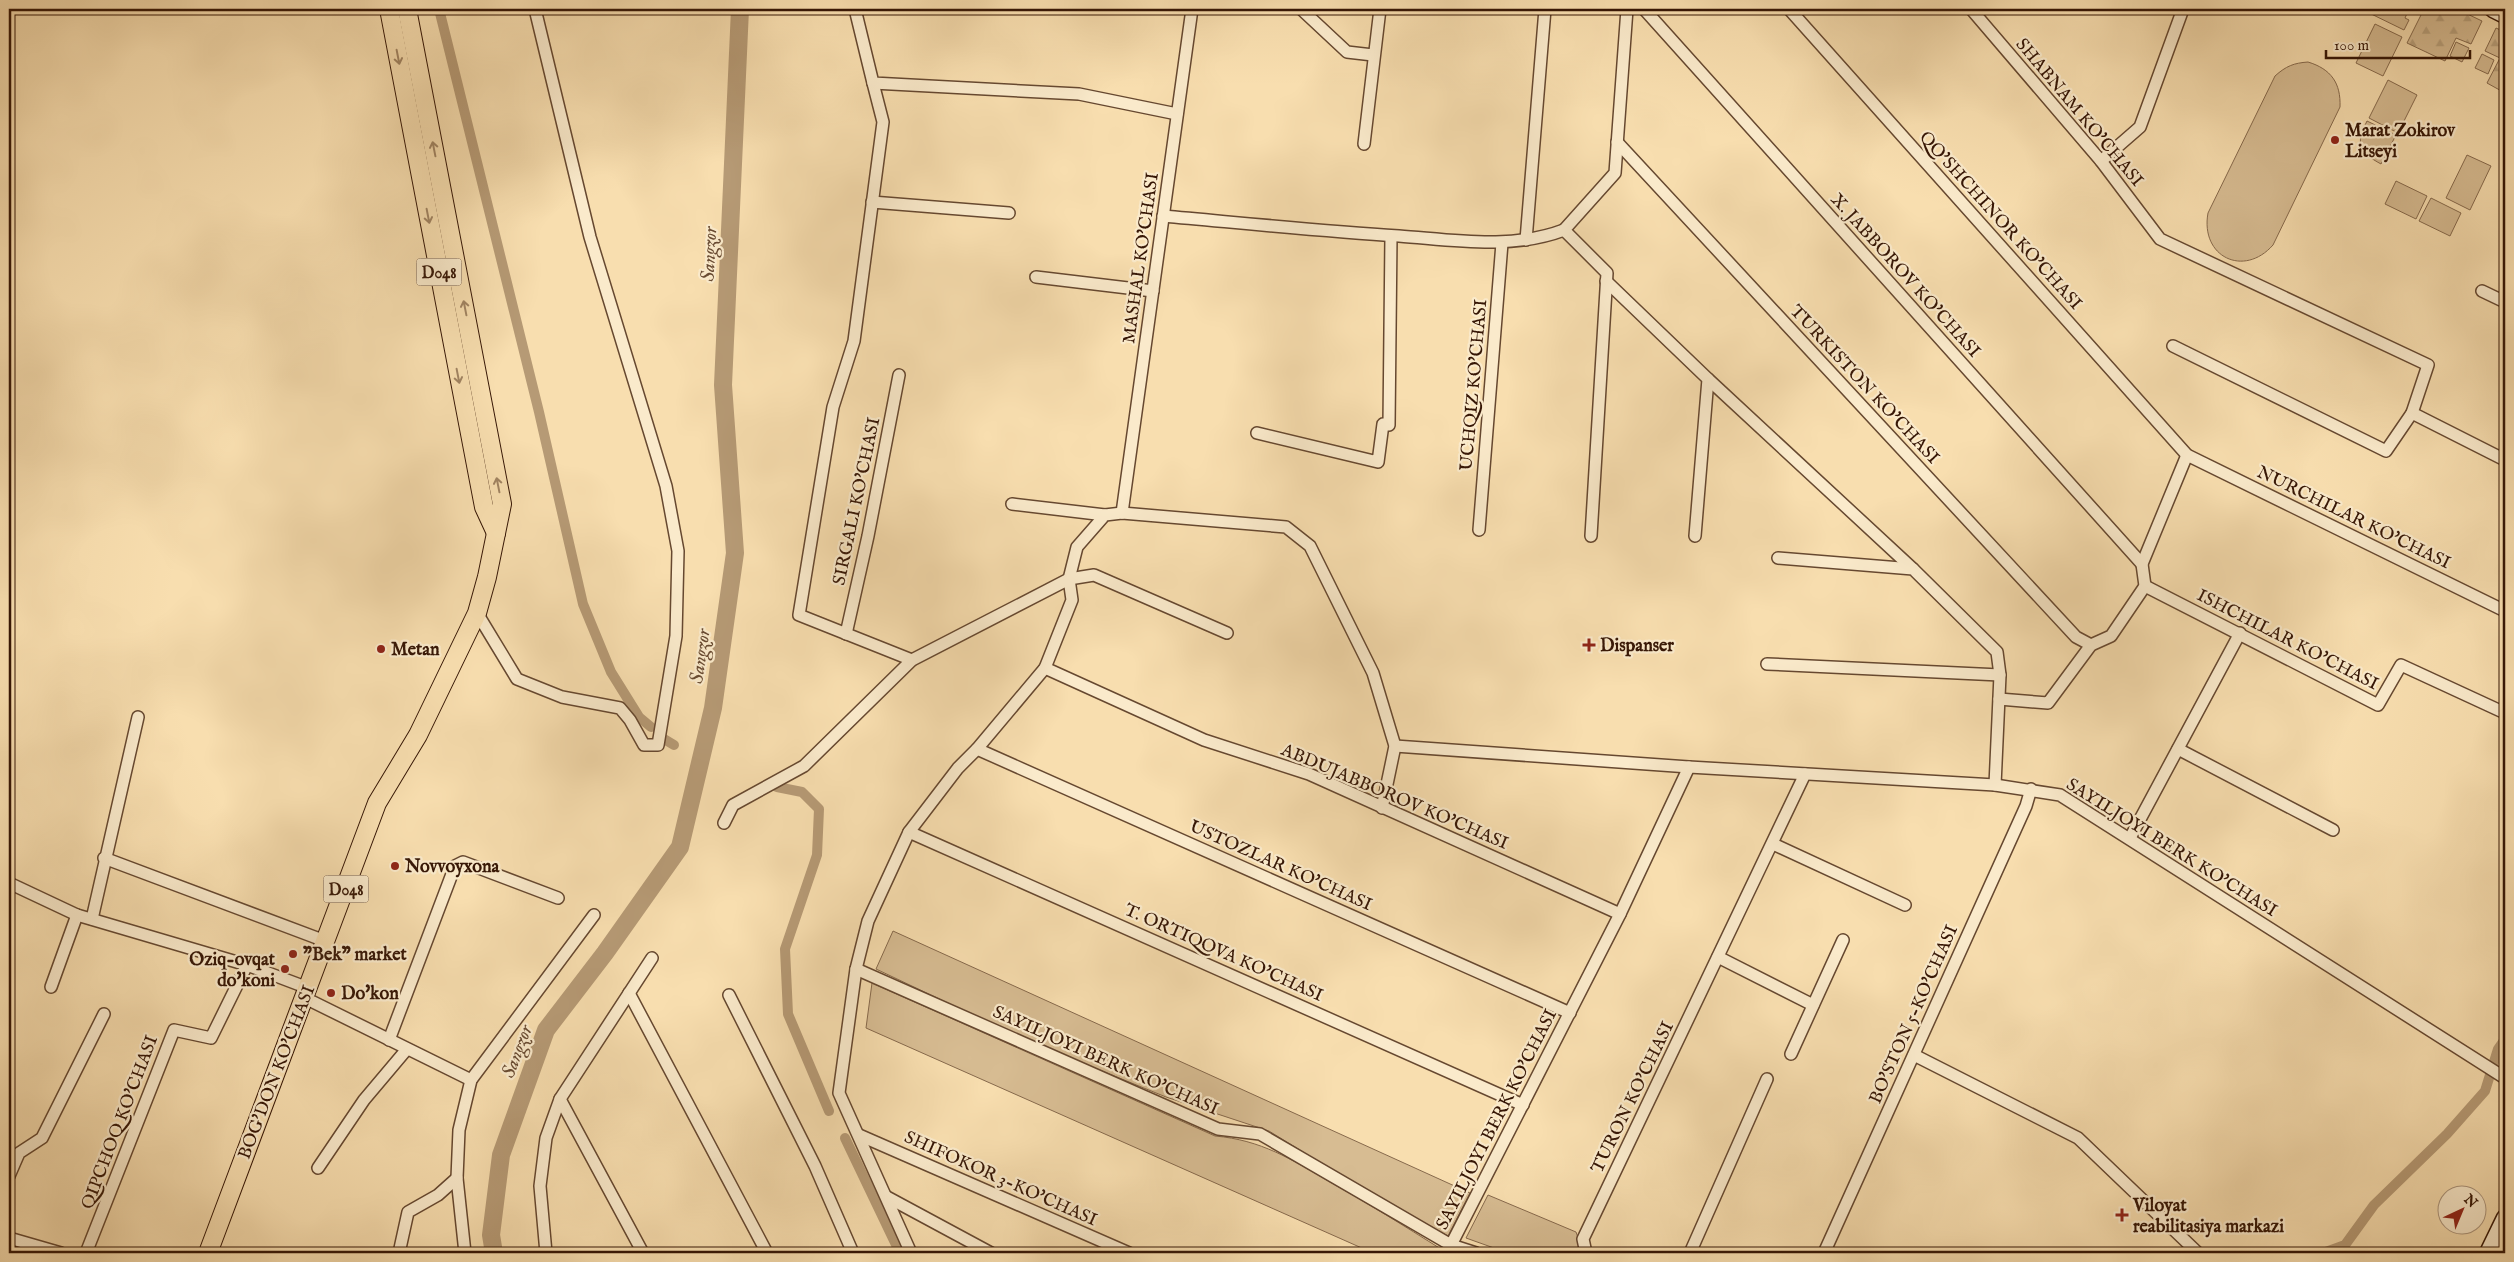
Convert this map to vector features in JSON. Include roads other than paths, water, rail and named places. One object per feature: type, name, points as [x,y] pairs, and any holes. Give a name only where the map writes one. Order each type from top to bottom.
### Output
[{"type":"main road","name":"D048","points":[[389,9],[484,507],[496,533]]},
{"type":"main road","name":"D048","points":[[407,9],[502,504],[496,533]]},
{"type":"main road","points":[[2493,9],[2505,15]]},
{"type":"main road","name":"BOG'DON KO'CHASI","points":[[208,1253],[378,803],[416,739],[477,612],[496,533]]},
{"type":"main road","points":[[2488,1253],[2505,1218]]},
{"type":"street","points":[[477,612],[517,679],[562,697],[620,708],[630,720],[644,746],[658,745],[676,636],[678,551],[666,486],[590,237],[535,9]]},
{"type":"street","points":[[855,9],[883,122],[854,341],[833,407],[799,615],[912,660]]},
{"type":"street","name":"MASHAL KO'CHASI","points":[[1122,512],[1192,9]]},
{"type":"street","points":[[1301,9],[1347,52],[1373,55]]},
{"type":"street","points":[[1364,144],[1373,55],[1380,9]]},
{"type":"street","points":[[1526,240],[1545,9]]},
{"type":"street","points":[[1163,216],[1392,236],[1502,243],[1544,238],[1564,230],[1614,173],[1627,9]]},
{"type":"street","name":"X. JABBOROV KO'CHASI","points":[[1644,9],[2142,564]]},
{"type":"street","name":"QO'SHCHINOR KO'CHASI","points":[[1789,9],[2187,455]]},
{"type":"street","name":"SHABNAM KO'CHASI","points":[[1971,9],[2101,161],[2160,239],[2428,365],[2412,413]]},
{"type":"street","points":[[2101,161],[2140,127],[2183,9]]},
{"type":"street","points":[[873,83],[1080,94],[1177,114]]},
{"type":"street","name":"TURKISTON KO'CHASI","points":[[1617,142],[2076,637],[2091,645]]},
{"type":"street","points":[[872,202],[1009,213]]},
{"type":"street","points":[[1564,230],[1607,273],[1590,536]]},
{"type":"street","points":[[1257,433],[1378,462],[1383,424],[1389,425],[1392,236]]},
{"type":"street","name":"UCHQIZ KO'CHASI","points":[[1479,530],[1502,243]]},
{"type":"street","points":[[1036,277],[1152,292]]},
{"type":"street","points":[[1606,281],[1708,379],[1913,569],[1998,652],[2000,675],[1995,785]]},
{"type":"street","points":[[2482,291],[2505,302]]},
{"type":"street","points":[[2173,346],[2386,451],[2412,413],[2505,460]]},
{"type":"street","name":"SIRGALI KO'CHASI","points":[[846,634],[868,536],[899,375]]},
{"type":"street","points":[[1695,536],[1708,379]]},
{"type":"street","points":[[1999,699],[2048,703],[2091,645],[2112,636],[2145,586],[2142,564],[2187,455]]},
{"type":"street","name":"NURCHILAR KO'CHASI","points":[[2187,455],[2505,611]]},
{"type":"street","points":[[1012,504],[1105,515],[1122,512],[1286,527],[1310,546],[1373,673],[1395,746],[1382,808]]},
{"type":"street","points":[[910,1253],[887,1197],[839,1093],[856,969],[868,921],[909,832],[958,768],[978,749],[1045,668],[1072,600],[1069,579],[1077,547],[1105,515]]},
{"type":"street","points":[[1778,558],[1913,569]]},
{"type":"street","points":[[724,823],[733,806],[804,766],[912,660],[1069,579],[1094,575],[1228,633]]},
{"type":"street","name":"ISHCHILAR KO'CHASI","points":[[2145,586],[2378,705],[2401,665],[2505,713]]},
{"type":"street","points":[[2130,838],[2240,633]]},
{"type":"street","points":[[1767,664],[2000,675]]},
{"type":"street","name":"ABDUJABBOROV KO'CHASI","points":[[1045,668],[1204,740],[1309,774],[1620,914]]},
{"type":"street","points":[[92,919],[104,858],[138,718]]},
{"type":"street","name":"SAYILJOYI BERK KO'CHASI","points":[[1395,746],[1689,767],[1995,785],[2031,789],[2060,795],[2505,1078]]},
{"type":"street","name":"USTOZLAR KO'CHASI","points":[[978,749],[1570,1013]]},
{"type":"street","points":[[2178,749],[2333,830]]},
{"type":"street","name":"SAYILJOYI BERK KO'CHASI","points":[[856,969],[1218,1129],[1260,1134],[1449,1249],[1620,914],[1689,767]]},
{"type":"street","name":"TURON KO'CHASI","points":[[1586,1253],[1584,1238],[1805,774]]},
{"type":"street","name":"BO'STON 5-KO'CHASI","points":[[1824,1253],[2026,806],[2031,789]]},
{"type":"street","name":"T. ORTIQOVA KO'CHASI","points":[[909,832],[1524,1105]]},
{"type":"street","points":[[1773,844],[1905,905]]},
{"type":"street","points":[[104,858],[325,941]]},
{"type":"street","points":[[389,1040],[455,866],[463,862],[558,898]]},
{"type":"street","points":[[10,887],[77,915],[247,965],[306,993],[389,1040],[471,1080]]},
{"type":"street","points":[[51,987],[77,915]]},
{"type":"street","points":[[465,1253],[457,1178],[459,1130],[471,1080],[594,915]]},
{"type":"street","points":[[1791,1054],[1843,940]]},
{"type":"street","points":[[1718,957],[1813,1005]]},
{"type":"street","points":[[546,1253],[540,1186],[546,1138],[560,1099],[652,958]]},
{"type":"street","name":"QIPCHOQ KO'CHASI","points":[[86,1253],[174,1030],[211,1038],[247,965]]},
{"type":"street","points":[[629,993],[767,1253]]},
{"type":"street","points":[[729,995],[815,1166],[853,1253]]},
{"type":"street","points":[[9,1176],[18,1153],[42,1138],[104,1014]]},
{"type":"street","points":[[318,1168],[364,1100],[407,1048]]},
{"type":"street","points":[[1914,1055],[2078,1138],[2198,1253]]},
{"type":"street","points":[[1690,1253],[1767,1079]]},
{"type":"street","points":[[560,1099],[643,1253]]},
{"type":"street","name":"SHIFOKOR 3-KO'CHASI","points":[[859,1135],[1129,1253]]},
{"type":"street","points":[[399,1253],[408,1212],[438,1194],[457,1178]]},
{"type":"street","points":[[887,1197],[991,1253]]},
{"type":"street","points":[[9,1238],[59,1253]]},
{"type":"street","points":[[1449,1249],[1476,1253]]},
{"type":"waterway","points":[[439,9],[539,412],[583,604],[611,672],[639,717],[651,727]]},
{"type":"waterway","name":"Sangzor","points":[[494,1253],[491,1235],[501,1155],[546,1030],[605,953],[680,847],[713,708],[735,553],[723,385],[740,9]]},
{"type":"waterway","points":[[664,739],[674,745]]},
{"type":"waterway","points":[[777,787],[802,792],[819,809],[817,855],[785,949],[788,1014],[829,1111]]},
{"type":"waterway","points":[[2323,1253],[2345,1245],[2374,1205],[2447,1134],[2485,1091],[2498,1049],[2505,1039]]},
{"type":"waterway","points":[[845,1138],[900,1253]]},
{"type":"place","name":"Marat Zokirov Litseyi","points":[[2335,140]]},
{"type":"place","name":"Dispanser","points":[[1589,645]]},
{"type":"place","name":"Metan","points":[[381,649]]},
{"type":"place","name":"Novvoyxona","points":[[395,866]]},
{"type":"place","name":"\"Bek\" market","points":[[293,954]]},
{"type":"place","name":"Oziq-ovqat do'koni","points":[[285,969]]},
{"type":"place","name":"Do'kon","points":[[331,993]]},
{"type":"place","name":"Viloyat reabilitasiya markazi","points":[[2122,1215]]}]
